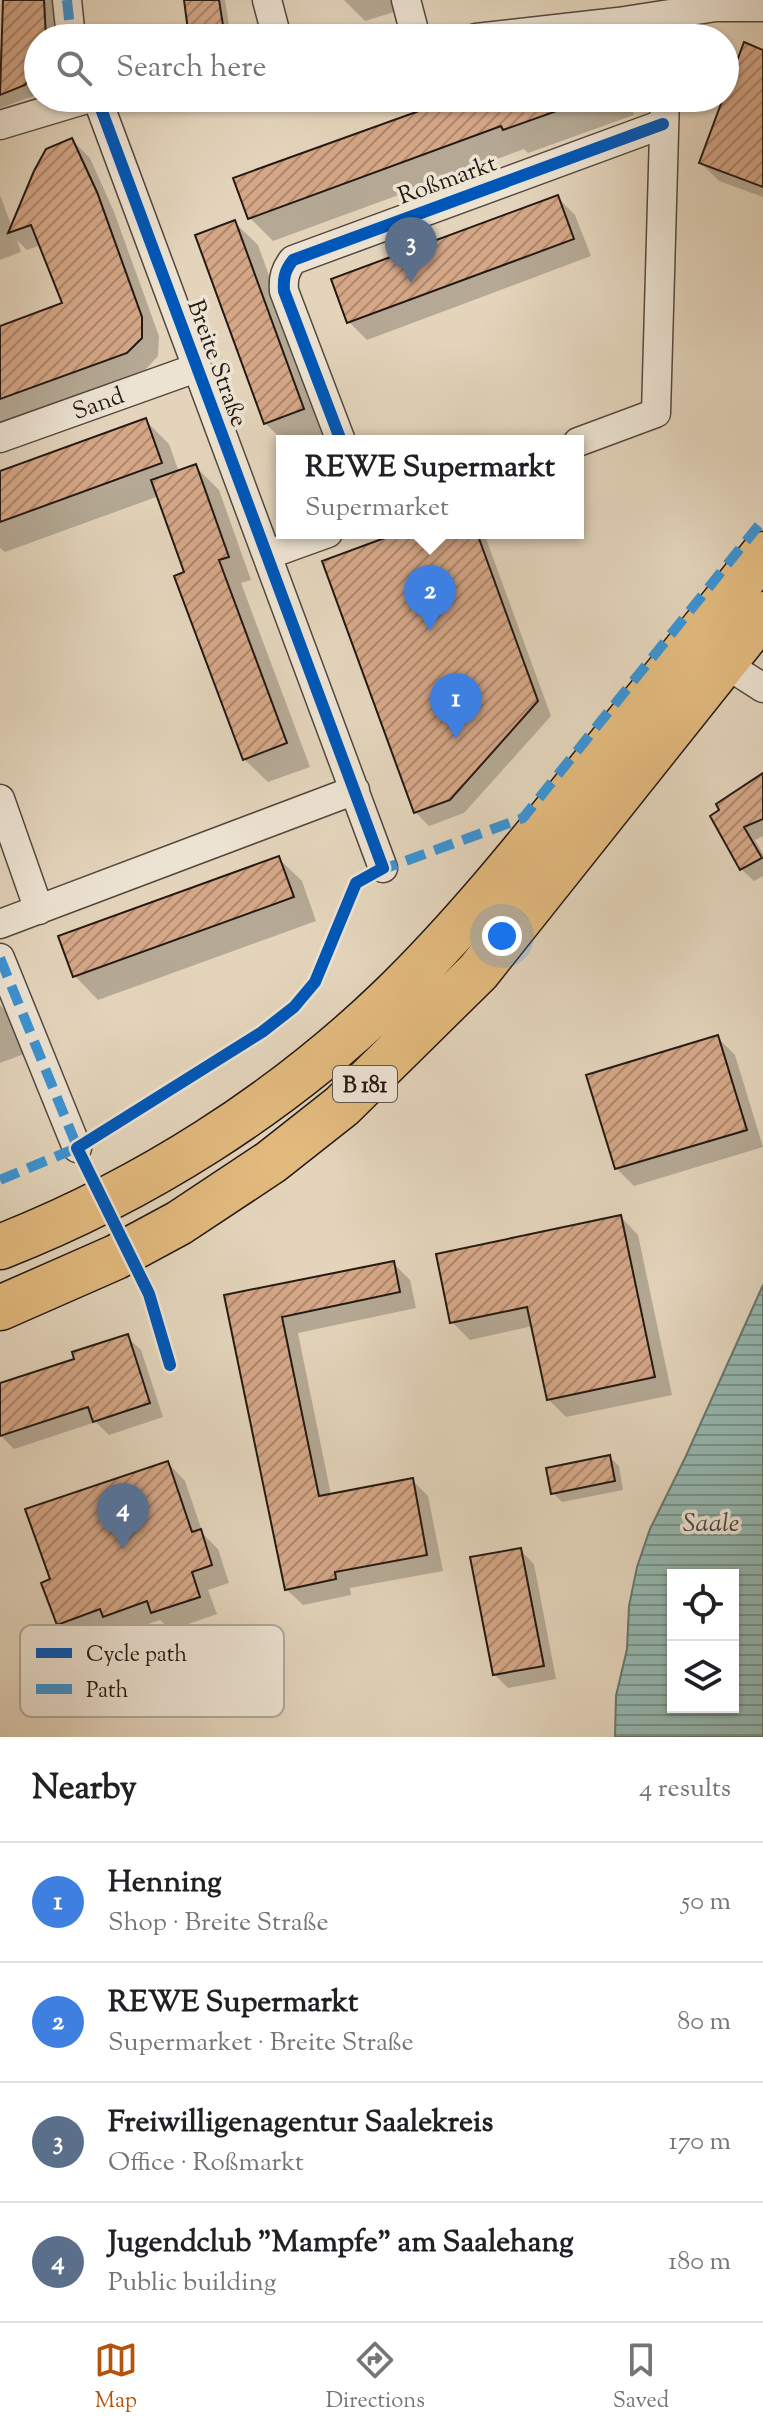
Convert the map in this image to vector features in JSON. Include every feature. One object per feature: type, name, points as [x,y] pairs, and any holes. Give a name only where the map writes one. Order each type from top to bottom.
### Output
[{"type":"main road","name":"B 181","points":[[0,1247],[44,1230],[152,1174],[251,1113],[334,1048],[388,1000],[455,932],[513,865],[763,554]]},
{"type":"main road","name":"B 181","points":[[0,1308],[116,1257],[179,1223],[271,1162],[342,1106],[478,972],[763,614]]},
{"type":"street","points":[[67,0],[70,24]]},
{"type":"street","points":[[267,0],[273,24]]},
{"type":"street","points":[[406,0],[412,24]]},
{"type":"street","points":[[671,24],[716,7],[763,7]]},
{"type":"street","points":[[0,125],[43,112]]},
{"type":"street","name":"Breite Straße","points":[[102,112],[383,868]]},
{"type":"street","name":"Roßmarkt","points":[[339,435],[284,291],[283,279],[293,260],[662,112]]},
{"type":"street","name":"Roßmarkt","points":[[584,440],[656,413],[664,112]]},
{"type":"street","name":"Sand","points":[[0,438],[196,368]]},
{"type":"street","points":[[267,555],[311,539]]},
{"type":"street","points":[[724,663],[763,688]]},
{"type":"street","points":[[0,924],[355,790]]},
{"type":"street","points":[[0,799],[39,910]]},
{"type":"street","points":[[0,958],[77,1148]]},
{"type":"water","name":"Saale","points":[[763,1285],[763,1737],[615,1737],[616,1696],[627,1649],[629,1606],[637,1567],[650,1529]]},
{"type":"building","points":[[3,0],[44,0],[45,24],[24,24],[24,85],[0,95]]},
{"type":"building","points":[[184,0],[219,0],[223,24],[187,24]]},
{"type":"building","points":[[744,42],[763,50],[763,187],[699,163],[718,112],[739,112],[739,55]]},
{"type":"building","points":[[416,112],[554,112],[503,130],[501,126],[248,219],[233,178]]},
{"type":"building","points":[[72,138],[97,192],[142,317],[142,338],[127,353],[0,399],[0,326],[62,303],[31,225],[8,233],[46,149]]},
{"type":"building","points":[[558,195],[574,239],[347,323],[331,279]]},
{"type":"building","points":[[235,220],[304,409],[264,424],[195,235]]},
{"type":"building","points":[[146,418],[162,463],[0,522],[0,471]]},
{"type":"building","points":[[196,464],[229,557],[219,560],[287,743],[243,760],[174,576],[184,572],[151,480]]},
{"type":"building","points":[[382,539],[479,539],[538,701],[450,800],[414,813],[322,561]]},
{"type":"building","points":[[763,773],[763,819],[744,827],[762,858],[740,870],[710,816],[719,810],[716,804]]},
{"type":"building","points":[[279,856],[294,897],[73,977],[58,936]]},
{"type":"building","points":[[718,1035],[747,1130],[615,1169],[586,1075]]},
{"type":"building","points":[[621,1215],[655,1377],[547,1400],[527,1307],[450,1323],[436,1254]]},
{"type":"building","points":[[394,1261],[400,1292],[282,1317],[319,1496],[413,1478],[427,1555],[335,1572],[336,1579],[285,1590],[224,1295]]},
{"type":"building","points":[[128,1334],[150,1403],[93,1422],[88,1407],[0,1436],[0,1383],[74,1359],[72,1352]]},
{"type":"building","points":[[610,1455],[615,1481],[551,1494],[546,1468]]},
{"type":"building","points":[[168,1461],[192,1532],[201,1529],[212,1565],[192,1572],[200,1597],[151,1613],[147,1601],[103,1617],[100,1609],[57,1625],[41,1583],[50,1579],[25,1509]]},
{"type":"building","points":[[521,1548],[544,1666],[493,1675],[470,1557]]},
{"type":"marked path","points":[[67,0],[70,24]]},
{"type":"marked path","points":[[378,871],[523,818],[763,520]]},
{"type":"marked path","points":[[0,958],[80,1154]]},
{"type":"marked path","points":[[0,1180],[81,1146]]},
{"type":"cycle path","points":[[102,112],[383,868],[356,883],[315,982],[294,1007],[262,1032],[77,1148],[149,1294],[170,1365]]},
{"type":"cycle path","points":[[339,435],[284,291],[285,274],[293,260],[663,124]]},
{"type":"place","name":"Freiwilligenagentur Saalekreis","points":[[411,283]]},
{"type":"place","name":"REWE Supermarkt","points":[[430,631]]},
{"type":"place","name":"Henning","points":[[456,739]]},
{"type":"place","name":"Jugendclub \"Mampfe\" am Saalehang","points":[[123,1549]]}]
